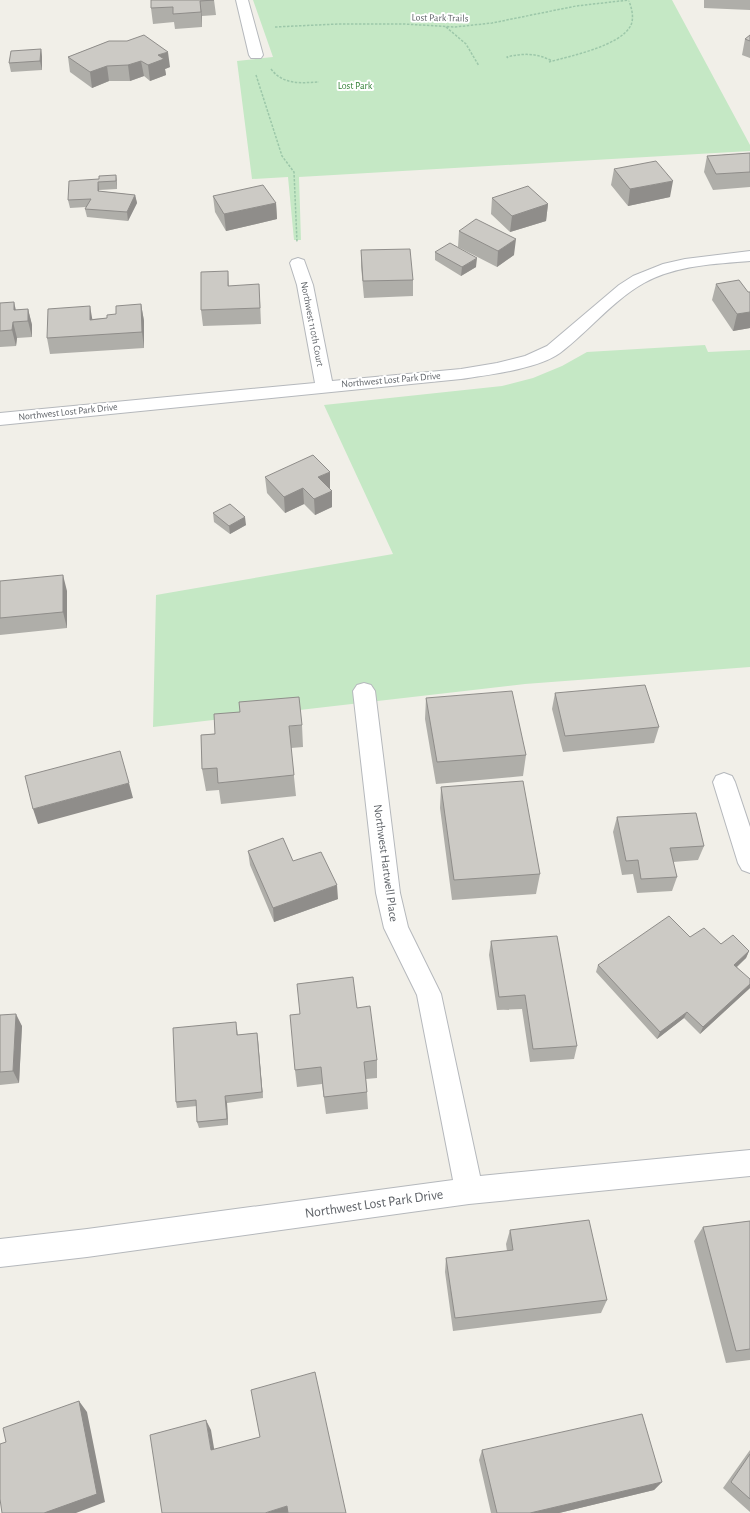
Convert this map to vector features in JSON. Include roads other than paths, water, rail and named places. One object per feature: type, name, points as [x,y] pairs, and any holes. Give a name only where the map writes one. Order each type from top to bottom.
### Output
[{"type":"street","points":[[242,0],[248,29],[256,55]]},
{"type":"street","name":"Northwest Lost Park Drive","points":[[0,418],[461,374],[508,366],[527,361],[553,350],[635,280],[648,274],[680,265],[716,259],[750,256]]},
{"type":"street","name":"Northwest 110th Court","points":[[298,263],[305,285],[324,386]]},
{"type":"street","name":"Northwest Hartwell Place","points":[[364,691],[388,894],[396,928],[429,994],[469,1191]]},
{"type":"street","points":[[724,782],[750,863]]},
{"type":"street","name":"Northwest Lost Park Drive","points":[[0,1254],[469,1191],[750,1163]]},
{"type":"park label","name":"Lost Park","points":[[355,86]]}]
